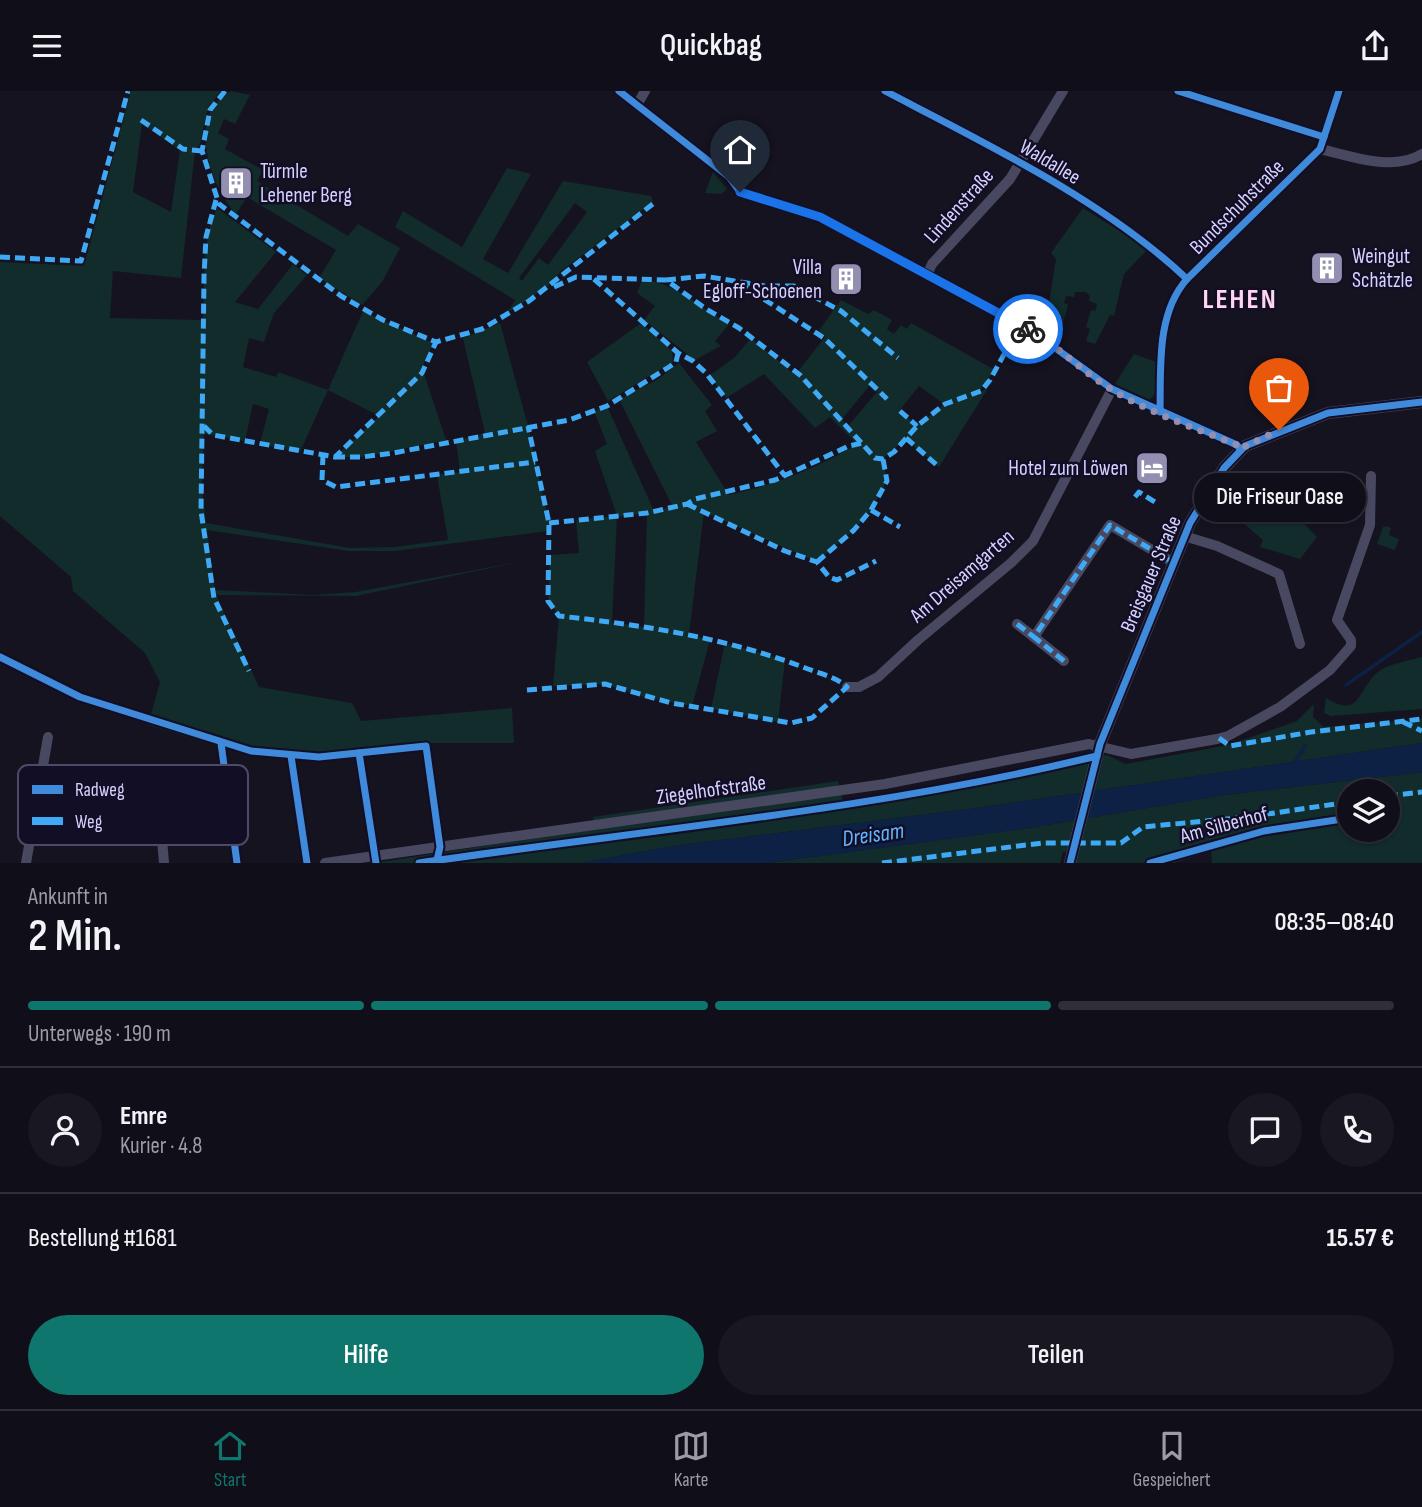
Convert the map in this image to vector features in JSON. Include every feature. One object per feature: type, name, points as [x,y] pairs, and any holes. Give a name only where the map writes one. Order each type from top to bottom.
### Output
[{"type":"street","points":[[619,91],[729,177],[740,192],[820,217],[1044,338],[1112,389],[1237,445],[1240,449]]},
{"type":"street","points":[[637,104],[645,91]]},
{"type":"street","name":"Waldallee","points":[[885,91],[1021,164],[1151,244],[1187,279]]},
{"type":"street","name":"Lindenstraße","points":[[927,275],[1021,164],[1063,91]]},
{"type":"street","points":[[1178,91],[1324,137]]},
{"type":"street","points":[[1339,91],[1320,149],[1361,159],[1395,162],[1422,154]]},
{"type":"street","name":"Bundschuhstraße","points":[[1160,412],[1164,327],[1171,303],[1187,279],[1320,149]]},
{"type":"street","name":"Am Dreisamgarten","points":[[847,687],[859,687],[878,677],[1033,541],[1112,389]]},
{"type":"street","name":"Breisgauer Straße","points":[[1070,863],[1100,744],[1184,536],[1207,493],[1240,449],[1279,430],[1328,413],[1422,402]]},
{"type":"street","points":[[1100,744],[1131,754],[1228,736],[1280,707],[1329,670],[1351,646],[1351,640],[1337,620],[1370,525],[1371,476]]},
{"type":"street","name":"Breisgauer Straße","points":[[1034,637],[1110,525],[1174,562]]},
{"type":"street","points":[[1184,536],[1217,546],[1279,574],[1300,644]]},
{"type":"street","points":[[1017,624],[1064,661]]},
{"type":"street","points":[[43,765],[48,737]]},
{"type":"street","name":"Ziegelhofstraße","points":[[325,863],[885,784],[1100,744]]},
{"type":"street","points":[[26,863],[29,845]]},
{"type":"street","points":[[162,845],[164,863]]},
{"type":"green space","points":[[131,91],[220,91],[207,111],[200,144],[195,151],[181,278],[113,271],[110,318],[203,320],[206,248],[217,208],[276,252],[235,302],[258,309],[293,264],[307,275],[274,313],[264,342],[249,338],[243,367],[276,377],[278,372],[328,390],[300,452],[260,444],[269,409],[253,404],[245,441],[204,434],[202,487],[206,523],[350,548],[394,547],[448,540],[437,475],[460,472],[456,441],[485,433],[463,338],[500,323],[528,426],[549,523],[547,531],[395,551],[349,551],[207,530],[215,590],[313,595],[356,592],[529,560],[356,596],[216,595],[259,687],[352,703],[361,721],[512,708],[514,743],[424,743],[424,748],[308,760],[220,747],[148,725],[160,682],[145,653],[73,591],[71,577],[0,516],[0,262],[84,266]],"holes":[[[142,124],[180,150],[171,212],[133,192]]]},
{"type":"green space","points":[[231,91],[250,95],[235,124],[224,119],[218,133],[229,139],[225,149],[263,170],[257,181],[348,236],[358,224],[400,248],[382,282],[362,305],[319,278],[336,250],[247,197],[236,214],[226,201],[211,169],[206,151],[206,133],[209,116],[217,102]]},
{"type":"green space","points":[[507,168],[531,174],[483,259],[508,273],[563,181],[651,196],[653,202],[560,272],[548,286],[507,313],[515,300],[395,227],[403,211],[462,247]],"holes":[[[575,203],[587,212],[548,265],[539,258],[522,281],[519,278]]]},
{"type":"green space","points":[[713,172],[727,189],[721,194],[705,193]]},
{"type":"green space","points":[[1083,208],[1148,249],[1124,274],[1114,316],[1110,315],[1095,344],[1086,341],[1090,329],[1086,327],[1091,310],[1095,311],[1097,304],[1089,301],[1090,296],[1086,292],[1075,292],[1074,297],[1066,296],[1064,303],[1068,305],[1060,334],[1055,335],[1045,328],[1056,259],[1051,253]]},
{"type":"green space","points":[[642,280],[677,291],[730,323],[715,341],[721,346],[695,360],[644,320],[655,306],[637,293]]},
{"type":"green space","points":[[841,300],[868,314],[874,310],[892,320],[887,329],[894,334],[901,325],[907,329],[911,323],[995,370],[980,390],[975,392],[978,395],[990,385],[939,467],[905,439],[883,459],[887,481],[871,510],[854,530],[817,562],[704,512],[689,634],[710,640],[692,706],[643,697],[605,684],[553,686],[559,616],[548,601],[550,555],[579,553],[576,520],[617,516],[595,451],[607,444],[594,411],[607,406],[654,511],[673,507],[619,399],[657,380],[679,363],[712,405],[705,411],[717,431],[696,442],[729,495],[779,481],[827,461],[857,444],[830,417],[815,428],[764,374],[726,398],[709,376],[735,357],[751,338],[795,375],[825,337],[818,332]],"holes":[[[870,385],[877,392],[848,426],[842,419]],[[919,386],[944,404],[917,426],[900,410]],[[647,513],[644,627],[612,622],[617,517]]]},
{"type":"green space","points":[[363,311],[433,343],[422,368],[446,440],[362,457],[335,457],[379,416],[328,390]]},
{"type":"green space","points":[[641,323],[672,351],[673,362],[608,401],[587,362]]},
{"type":"green space","points":[[1134,354],[1156,362],[1155,394],[1149,400],[1115,384]]},
{"type":"green space","points":[[1271,488],[1317,537],[1300,559],[1260,547],[1263,540],[1241,521]]},
{"type":"green space","points":[[1383,527],[1391,528],[1389,535],[1399,539],[1395,550],[1377,544]]},
{"type":"green space","points":[[725,643],[785,660],[778,722],[711,709]]},
{"type":"green space","points":[[1422,657],[1422,709],[1331,716],[1324,713],[1326,698],[1338,704],[1354,703],[1375,674],[1384,668]]},
{"type":"green space","points":[[1314,704],[1313,717],[1324,727],[1422,719],[1422,743],[977,808],[673,846],[581,863],[374,863],[594,829],[593,817],[838,781],[844,805],[986,783],[1107,755],[1126,764],[1228,745],[1297,721]]},
{"type":"green space","points":[[1422,772],[1422,863],[1212,863],[1211,851],[1174,863],[1075,863],[1076,851],[1063,852],[1060,863],[767,863],[1029,828],[1224,795],[1337,782],[1337,842],[1400,842],[1400,779],[1362,779]]},
{"type":"water","name":"Dreisam","points":[[1422,743],[1422,772],[1337,779],[1337,782],[1224,795],[1029,828],[767,863],[581,863],[673,846],[977,808]]},
{"type":"waterway","points":[[1346,685],[1422,632]]},
{"type":"waterway","points":[[1293,765],[1305,746]]},
{"type":"marked path","points":[[0,257],[81,261],[128,91]]},
{"type":"marked path","points":[[225,91],[210,110],[202,151],[219,204],[341,296],[383,320],[436,342],[482,329],[529,301],[654,203]]},
{"type":"marked path","points":[[141,120],[183,149],[202,151]]},
{"type":"marked path","points":[[216,200],[206,237],[204,276],[201,511],[214,598],[249,671]]},
{"type":"marked path","points":[[666,280],[704,276],[765,286],[794,286],[841,311],[898,358]]},
{"type":"marked path","points":[[554,287],[576,277],[666,280],[706,309],[739,328],[800,375],[875,458],[883,459],[894,452],[917,426],[945,404],[981,391],[990,380],[1020,325]]},
{"type":"marked path","points":[[594,279],[678,353],[693,361],[706,373],[785,476]]},
{"type":"marked path","points":[[739,283],[824,338],[887,399]]},
{"type":"marked path","points":[[204,426],[213,435],[335,457],[422,373],[436,342]]},
{"type":"marked path","points":[[335,457],[393,453],[569,420],[607,406],[676,362],[678,353]]},
{"type":"marked path","points":[[900,411],[917,426]]},
{"type":"marked path","points":[[527,690],[605,684],[671,703],[791,723],[812,718],[847,687],[828,676],[778,658],[716,641],[654,629],[559,616],[548,601],[549,523],[528,426]]},
{"type":"marked path","points":[[906,438],[939,467]]},
{"type":"marked path","points":[[549,523],[647,513],[687,504],[695,499],[775,480],[849,446],[862,443]]},
{"type":"marked path","points":[[323,455],[322,480],[336,487],[535,462]]},
{"type":"marked path","points":[[817,562],[854,530],[871,510],[887,481],[883,459]]},
{"type":"marked path","points":[[1135,497],[1139,492],[1155,502]]},
{"type":"marked path","points":[[687,504],[785,551],[817,562],[829,577],[837,580],[876,561]]},
{"type":"marked path","points":[[871,510],[900,527]]},
{"type":"marked path","points":[[1064,661],[1034,637],[1110,525],[1174,563]]},
{"type":"marked path","points":[[1017,624],[1034,637]]},
{"type":"marked path","points":[[1219,738],[1230,746],[1311,732],[1422,719]]},
{"type":"marked path","points":[[1403,722],[1422,731]]},
{"type":"marked path","points":[[1400,795],[1422,792]]},
{"type":"marked path","points":[[882,863],[1042,843],[1121,843],[1143,827],[1247,817],[1337,804]]},
{"type":"cycle path","points":[[619,91],[729,177],[740,192],[820,217],[1033,332],[1112,389],[1237,445],[1240,449]]},
{"type":"cycle path","points":[[885,91],[1003,153],[1082,199],[1155,251],[1187,279]]},
{"type":"cycle path","points":[[1178,91],[1324,137]]},
{"type":"cycle path","points":[[1160,412],[1162,342],[1170,308],[1177,293],[1187,279],[1320,149],[1339,91]]},
{"type":"cycle path","points":[[1070,863],[1100,744],[1190,523],[1224,468],[1245,446],[1328,413],[1422,402]]},
{"type":"cycle path","points":[[0,657],[80,697],[251,751],[319,757],[426,746],[440,847],[437,860]]},
{"type":"cycle path","points":[[221,743],[224,765]]},
{"type":"cycle path","points":[[359,753],[376,863]]},
{"type":"cycle path","points":[[291,756],[307,863]]},
{"type":"cycle path","points":[[419,863],[844,805],[1013,775],[1097,756]]},
{"type":"cycle path","name":"Am Silberhof","points":[[1150,863],[1264,831],[1337,820]]},
{"type":"cycle path","points":[[235,845],[237,863]]},
{"type":"way so far","points":[[1028,329],[1044,338],[1102,384],[1154,410],[1237,445],[1240,449],[1279,430]]},
{"type":"place","name":"Türmle Lehener Berg","points":[[236,183]]},
{"type":"place","name":"Weingut Schätzle","points":[[1327,268]]},
{"type":"place","name":"Villa Egloff-Schoenen","points":[[846,279]]},
{"type":"place","name":"Die Friseur Oase","points":[[1279,430]]},
{"type":"place","name":"Hotel zum Löwen","points":[[1152,468]]},
{"type":"district","name":"LEHEN","points":[[1240,299]]},
{"type":"route","points":[[740,192],[820,217],[1028,329]]}]
